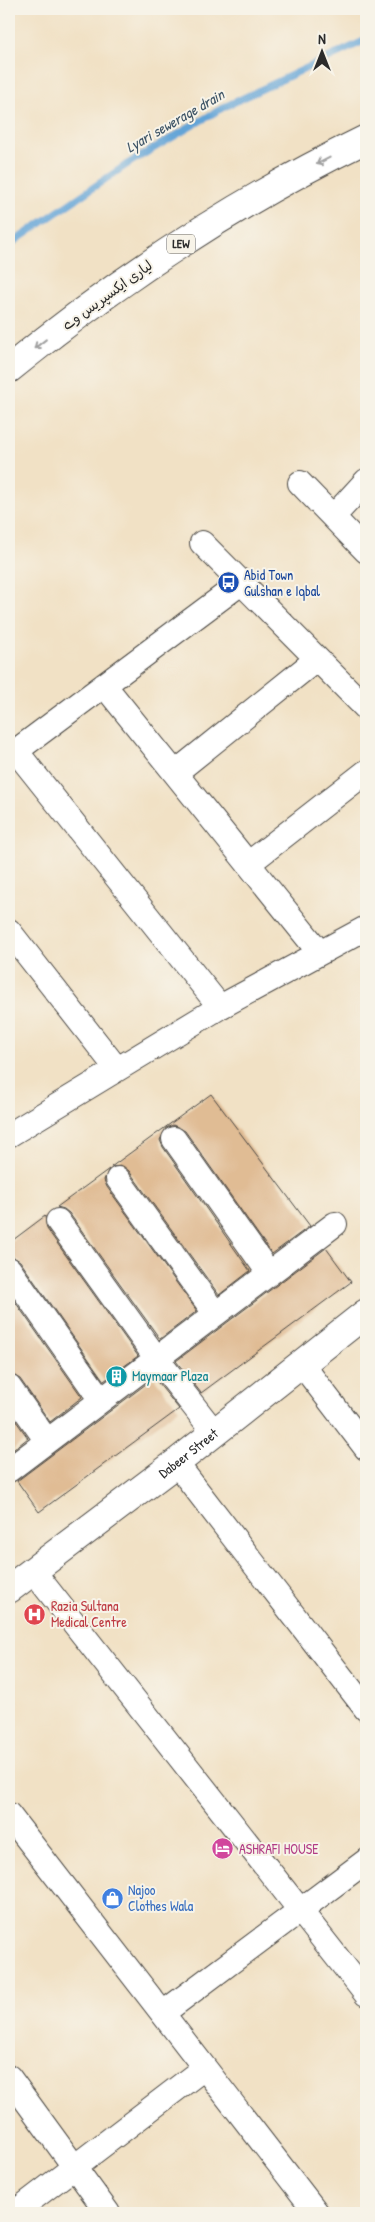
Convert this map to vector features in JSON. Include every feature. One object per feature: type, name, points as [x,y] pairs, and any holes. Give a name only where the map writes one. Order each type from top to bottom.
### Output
[{"type":"main road","name":"لیاری ایکسپریس وے","points":[[9,369],[99,300],[220,218],[283,181],[366,139]]},
{"type":"main road","name":"Dabeer Street","points":[[9,1589],[176,1463],[366,1313]]},
{"type":"street","points":[[333,517],[366,481]]},
{"type":"street","points":[[300,483],[366,551]]},
{"type":"street","points":[[202,543],[366,708]]},
{"type":"street","points":[[220,1007],[16,751],[241,583]]},
{"type":"street","points":[[175,773],[317,659]]},
{"type":"street","points":[[104,686],[320,953]]},
{"type":"street","points":[[248,864],[366,772]]},
{"type":"street","points":[[13,1124],[117,1069],[220,1007],[366,928]]},
{"type":"street","points":[[9,931],[117,1069]]},
{"type":"street","points":[[174,1139],[269,1273]]},
{"type":"street","points":[[118,1179],[215,1314]]},
{"type":"street","points":[[58,1221],[157,1359],[214,1432]]},
{"type":"street","points":[[9,1470],[335,1224]]},
{"type":"street","points":[[9,1270],[101,1400]]},
{"type":"street","points":[[301,1363],[366,1448]]},
{"type":"street","points":[[9,1387],[47,1441]]},
{"type":"street","points":[[176,1463],[366,1709]]},
{"type":"street","points":[[33,1571],[366,1994]]},
{"type":"street","points":[[9,1815],[317,2213]]},
{"type":"street","points":[[163,2013],[366,1861]]},
{"type":"street","points":[[14,2213],[204,2068]]},
{"type":"street","points":[[9,2077],[108,2213]]},
{"type":"building","points":[[211,1094],[310,1226],[272,1254],[185,1131],[173,1125],[166,1128],[160,1140],[163,1147],[250,1271],[219,1295],[129,1171],[123,1166],[111,1167]]},
{"type":"building","points":[[109,1169],[104,1180],[107,1187],[197,1311],[160,1339],[69,1213],[57,1207]]},
{"type":"building","points":[[45,1216],[47,1229],[138,1356],[104,1381],[20,1261],[9,1255],[9,1243]]},
{"type":"building","points":[[326,1248],[351,1282],[201,1393],[176,1361]]},
{"type":"building","points":[[9,1293],[82,1397],[50,1422],[20,1379],[9,1373]]},
{"type":"building","points":[[154,1378],[179,1409],[39,1512],[17,1481]]},
{"type":"building","points":[[9,1411],[28,1438],[9,1453]]},
{"type":"waterway","name":"Lyari sewerage drain","points":[[9,245],[129,163],[224,107],[366,40]]},
{"type":"place","name":"Abid Town Gulshan e Iqbal","points":[[228,583]]},
{"type":"place","name":"Maymaar Plaza","points":[[116,1376]]},
{"type":"place","name":"Razia Sultana Medical Centre","points":[[35,1614]]},
{"type":"place","name":"ASHRAFI HOUSE","points":[[223,1849]]},
{"type":"place","name":"Najoo Clothes Wala","points":[[112,1898]]}]
